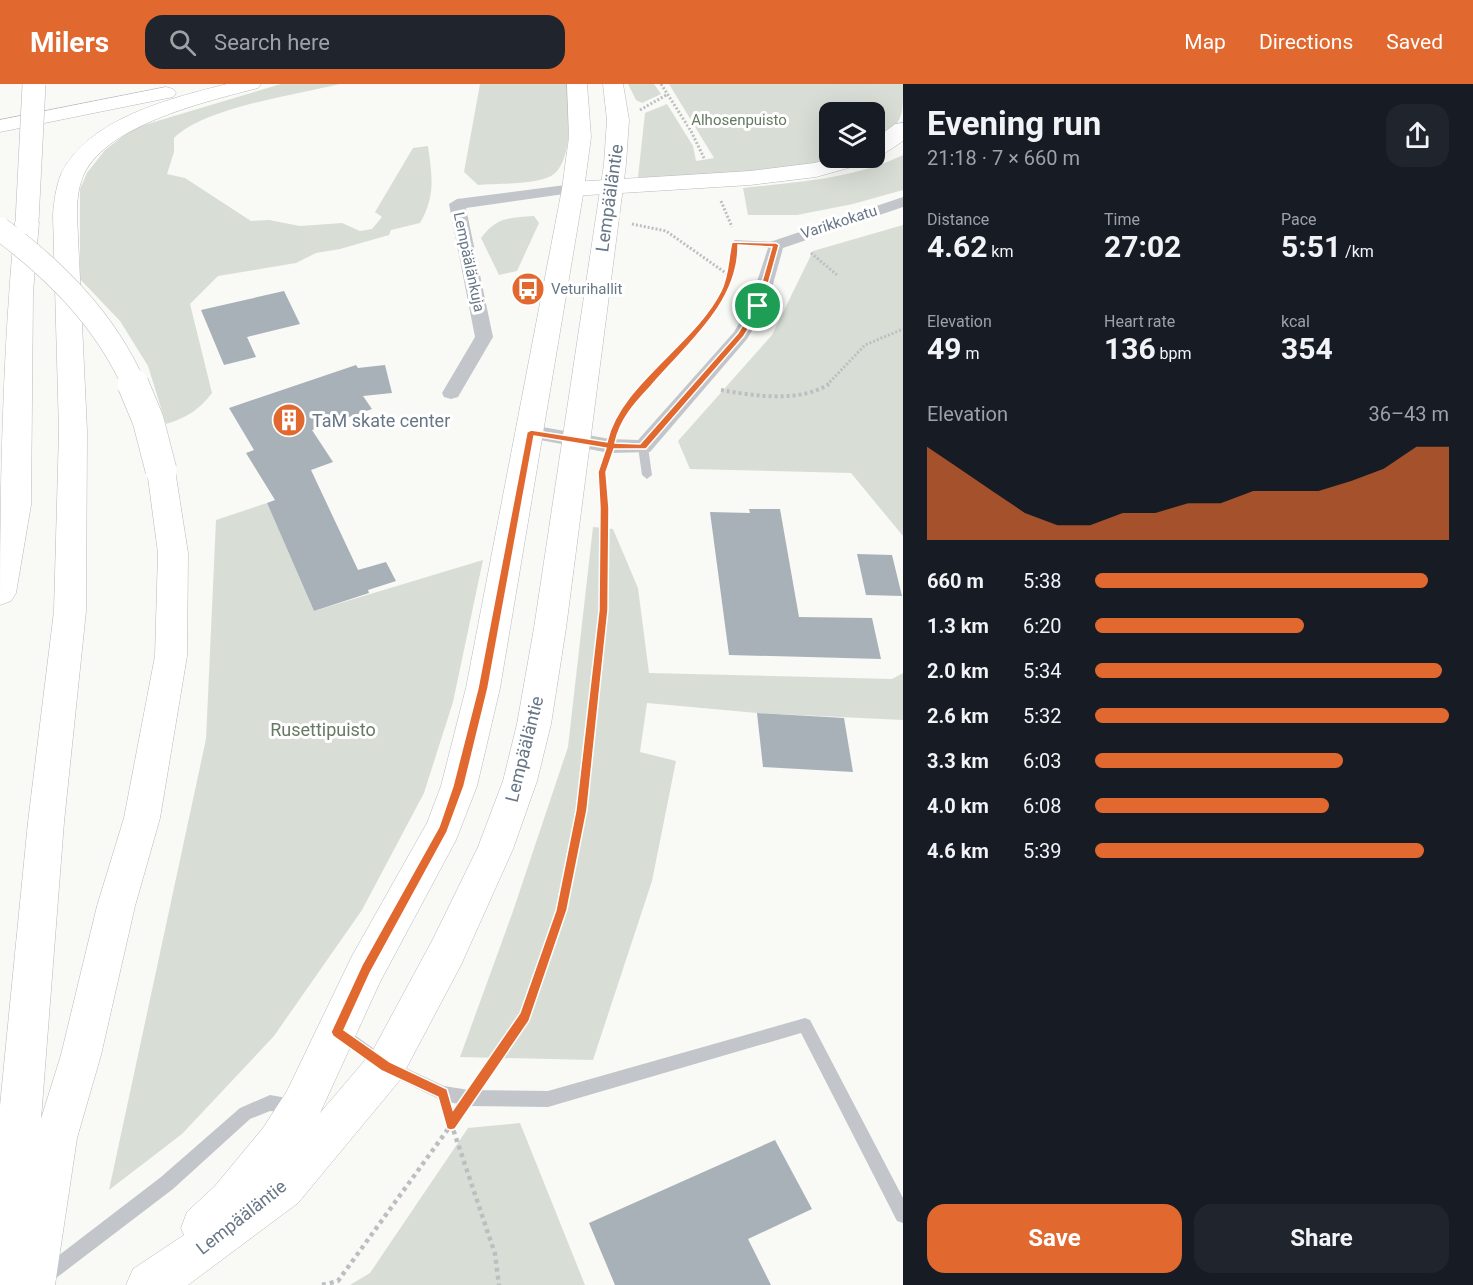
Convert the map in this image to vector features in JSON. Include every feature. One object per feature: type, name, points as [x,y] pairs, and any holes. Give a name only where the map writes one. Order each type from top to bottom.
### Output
[{"type":"main road","points":[[0,593],[16,505],[21,292],[34,84]]},
{"type":"main road","points":[[0,126],[208,84]]},
{"type":"main road","points":[[5,1285],[46,822],[70,611],[73,431],[65,215],[69,184],[84,157],[98,143],[118,130],[168,109],[250,84]]},
{"type":"main road","name":"Lempääläntie","points":[[147,1285],[230,1201],[278,1143],[302,1106],[366,969],[443,828],[459,786],[483,688],[573,189],[580,136],[577,84]]},
{"type":"main road","name":"Lempääläntie","points":[[147,1285],[204,1248],[283,1188],[386,1066],[467,912],[495,849],[520,781],[534,724],[550,628],[612,186],[618,120],[613,84]]},
{"type":"main road","points":[[11,103],[55,95]]},
{"type":"main road","points":[[885,143],[903,129]]},
{"type":"main road","points":[[573,189],[750,178],[823,168]]},
{"type":"main road","points":[[0,230],[64,280],[91,311],[112,342],[143,405],[161,470],[173,553],[171,656],[159,731],[142,818],[116,906],[81,1055],[56,1138],[33,1285]]},
{"type":"street","name":"Lempäälänkuja","points":[[452,393],[484,337],[457,204],[573,189]]},
{"type":"street","name":"Varikkokatu","points":[[781,243],[903,202]]},
{"type":"street","points":[[531,432],[610,446],[643,447],[741,335],[758,306],[781,243]]},
{"type":"lane","points":[[735,243],[781,243]]},
{"type":"lane","points":[[643,447],[647,475]]},
{"type":"lane","points":[[337,1032],[386,1066],[443,1093],[469,1098],[548,1099],[805,1025],[903,1215]]},
{"type":"lane","points":[[33,1285],[145,1201],[245,1113],[270,1102],[302,1106]]},
{"type":"path","points":[[661,84],[691,131],[704,158]]},
{"type":"path","points":[[637,112],[668,94]]},
{"type":"path","points":[[322,1285],[338,1283],[524,1017],[561,910],[582,810],[604,610],[602,472],[614,428],[628,406],[712,312],[725,291],[735,258],[735,243],[732,227],[720,198]]},
{"type":"path","points":[[631,224],[666,231],[730,276]]},
{"type":"path","points":[[781,243],[814,255],[837,275]]},
{"type":"path","points":[[697,385],[741,394],[807,394],[827,385],[841,374],[855,354],[875,338],[903,329]]},
{"type":"path","points":[[443,1093],[451,1124],[495,1254],[499,1285]]},
{"type":"green space","points":[[281,84],[340,84],[229,110],[188,127],[174,138],[174,152],[167,174],[185,178],[251,221],[269,220],[300,226],[342,223],[360,231],[372,229],[382,217],[375,212],[413,148],[428,146],[431,176],[429,203],[420,223],[391,230],[389,235],[340,249],[316,253],[296,263],[218,276],[190,304],[212,393],[192,413],[166,424],[148,366],[120,321],[80,279],[80,189],[87,173],[105,150],[134,128]]},
{"type":"green space","points":[[480,84],[568,84],[570,119],[567,148],[558,170],[551,176],[526,182],[478,185],[464,172]]},
{"type":"green space","points":[[628,84],[654,84],[661,94],[642,103],[636,100]]},
{"type":"green space","name":"Alhosenpuisto","points":[[669,84],[903,84],[903,106],[900,119],[885,135],[885,102],[819,102],[819,163],[799,168],[656,179],[638,177],[645,113],[667,104],[693,146],[696,161],[714,158]]},
{"type":"green space","points":[[903,155],[903,190],[853,204],[797,215],[748,215],[743,188],[804,181],[868,168],[885,168],[885,163]]},
{"type":"green space","points":[[534,216],[539,223],[517,271],[499,275],[481,238],[498,222],[517,217]]},
{"type":"green space","points":[[903,225],[903,536],[851,473],[690,469],[678,441],[772,335],[813,251]]},
{"type":"green space","name":"Rusettipuisto","points":[[267,503],[314,611],[483,560],[453,702],[424,793],[362,910],[274,1036],[182,1134],[109,1190],[206,739],[216,520]]},
{"type":"green space","points":[[593,527],[613,529],[638,588],[649,673],[892,679],[903,673],[903,720],[757,713],[647,703],[640,752],[676,761],[652,881],[593,1060],[460,1057],[512,914],[568,747]]},
{"type":"green space","points":[[520,1123],[585,1285],[350,1285],[370,1273],[468,1128]]},
{"type":"building","points":[[284,291],[300,324],[247,337],[256,357],[224,365],[201,310]]},
{"type":"building","points":[[356,365],[358,368],[385,365],[392,393],[363,396],[372,409],[312,430],[333,462],[311,470],[358,570],[386,562],[396,581],[368,590],[369,593],[314,611],[267,503],[275,500],[246,453],[254,450],[229,408]]},
{"type":"building","points":[[749,509],[780,509],[799,617],[872,618],[881,659],[729,655],[710,512],[750,513]]},
{"type":"building","points":[[857,554],[892,555],[902,596],[866,595]]},
{"type":"building","points":[[757,713],[844,718],[853,772],[763,767]]},
{"type":"building","points":[[775,1140],[812,1209],[748,1239],[771,1285],[615,1285],[589,1223]]},
{"type":"place","name":"Veturihallit","points":[[528,289]]},
{"type":"place","name":"TaM skate center","points":[[289,420]]},
{"type":"route","points":[[758,306],[741,335],[643,447],[610,446],[531,432],[483,688],[459,786],[443,828],[366,969],[337,1032],[386,1066],[443,1093],[451,1124],[524,1017],[561,910],[582,810],[604,610],[602,472],[610,446],[614,428],[628,406],[712,312],[725,291],[735,258],[735,243],[776,245],[758,306]]}]
